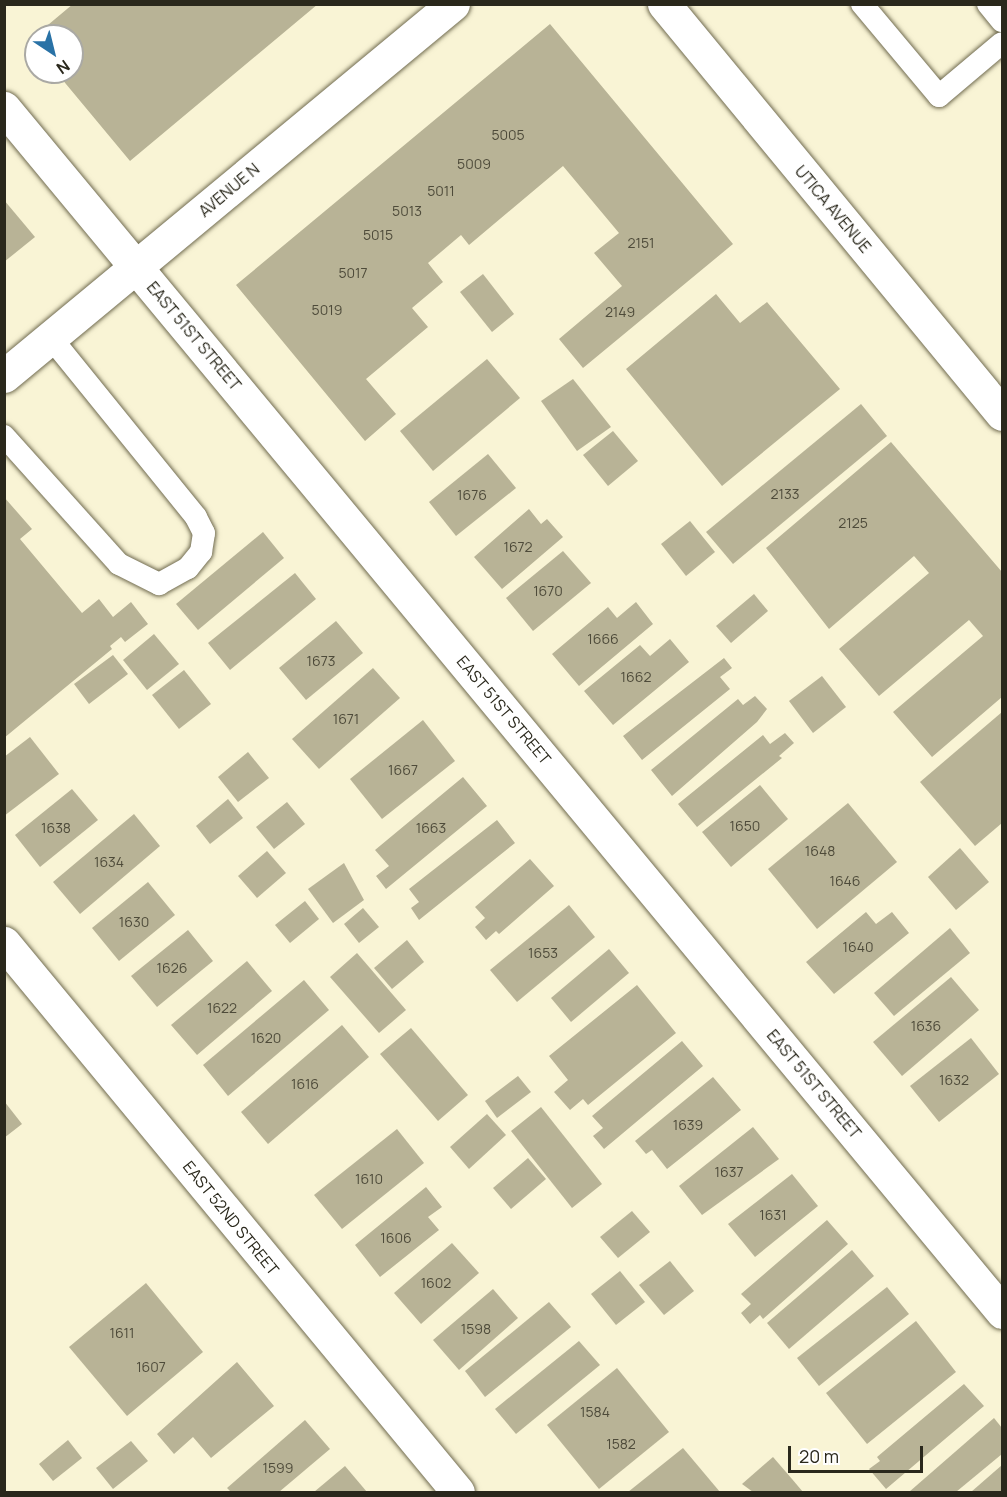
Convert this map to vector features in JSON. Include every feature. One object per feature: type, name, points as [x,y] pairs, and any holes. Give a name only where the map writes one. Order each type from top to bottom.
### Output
[{"type":"street","name":"AVENUE N","points":[[4,376],[453,4]]},
{"type":"street","name":"UTICA AVENUE","points":[[664,4],[1002,414]]},
{"type":"street","name":"EAST 51ST STREET","points":[[4,108],[1002,1312]]},
{"type":"street","name":"EAST 52ND STREET","points":[[4,943],[458,1492]]},
{"type":"lane","points":[[862,4],[939,96],[1002,43]]},
{"type":"lane","points":[[988,4],[1002,21]]},
{"type":"lane","points":[[4,436],[119,564],[159,584],[188,568],[201,552],[204,532],[196,517],[51,338]]},
{"type":"building","points":[[73,4],[318,4],[130,161],[66,84],[84,84],[84,24],[49,24]]},
{"type":"building","points":[[550,24],[733,244],[583,368],[559,339],[622,286],[594,253],[619,233],[563,166],[469,245],[461,235],[428,263],[443,282],[412,308],[428,327],[366,379],[396,414],[365,441],[236,285]]},
{"type":"building","points":[[4,200],[35,237],[4,262]]},
{"type":"building","points":[[483,274],[514,314],[492,332],[460,292]]},
{"type":"building","points":[[716,294],[740,323],[767,302],[840,389],[722,486],[626,369]]},
{"type":"building","points":[[487,359],[520,398],[433,471],[400,431]]},
{"type":"building","points":[[573,379],[611,427],[577,451],[541,401]]},
{"type":"building","points":[[861,404],[887,436],[733,564],[706,532]]},
{"type":"building","points":[[613,431],[638,461],[608,486],[583,455]]},
{"type":"building","points":[[891,442],[1002,572],[1002,697],[932,757],[893,712],[983,636],[969,620],[879,696],[839,649],[929,573],[914,556],[829,629],[766,548]]},
{"type":"building","points":[[488,454],[516,488],[456,536],[429,502]]},
{"type":"building","points":[[4,497],[32,529],[20,539],[82,613],[99,599],[113,617],[131,602],[148,624],[125,642],[121,637],[110,646],[112,649],[4,738]]},
{"type":"building","points":[[529,509],[541,524],[547,519],[563,537],[502,589],[474,557]]},
{"type":"building","points":[[690,521],[715,552],[686,576],[661,544]]},
{"type":"building","points":[[263,532],[284,558],[198,630],[176,604]]},
{"type":"building","points":[[563,551],[591,583],[533,631],[506,598]]},
{"type":"building","points":[[295,573],[316,599],[230,670],[208,643]]},
{"type":"building","points":[[754,594],[768,611],[731,643],[716,626]]},
{"type":"building","points":[[636,602],[653,624],[579,686],[552,654],[608,607],[617,618]]},
{"type":"building","points":[[336,621],[363,653],[306,700],[279,668]]},
{"type":"building","points":[[154,634],[179,664],[147,690],[123,660]]},
{"type":"building","points":[[670,639],[689,662],[613,725],[584,691],[640,645],[650,656]]},
{"type":"building","points":[[113,655],[128,674],[89,704],[74,684]]},
{"type":"building","points":[[724,658],[732,668],[720,677],[730,689],[642,760],[623,736]]},
{"type":"building","points":[[373,668],[400,698],[319,769],[292,739]]},
{"type":"building","points":[[184,670],[211,704],[179,729],[152,695]]},
{"type":"building","points":[[822,676],[846,707],[813,733],[789,701]]},
{"type":"building","points":[[755,696],[767,709],[757,722],[672,796],[651,770],[738,699],[743,705]]},
{"type":"building","points":[[1002,712],[1002,823],[975,846],[920,782]]},
{"type":"building","points":[[423,720],[455,761],[382,819],[350,779]]},
{"type":"building","points":[[785,733],[794,743],[779,756],[782,758],[697,827],[678,804],[763,735],[770,744]]},
{"type":"building","points":[[30,737],[59,774],[4,816],[4,757]]},
{"type":"building","points":[[248,752],[269,778],[238,802],[218,777]]},
{"type":"building","points":[[463,777],[487,806],[386,889],[376,876],[389,866],[375,850]]},
{"type":"building","points":[[760,785],[788,819],[731,867],[702,832]]},
{"type":"building","points":[[72,789],[98,820],[40,867],[15,835]]},
{"type":"building","points":[[228,799],[243,818],[210,844],[196,826]]},
{"type":"building","points":[[287,802],[305,824],[274,849],[256,827]]},
{"type":"building","points":[[848,803],[897,862],[817,929],[768,869]]},
{"type":"building","points":[[134,814],[160,846],[80,914],[53,882]]},
{"type":"building","points":[[497,820],[515,843],[419,920],[411,908],[419,902],[409,889]]},
{"type":"building","points":[[960,848],[989,882],[956,910],[928,877]]},
{"type":"building","points":[[267,851],[286,873],[257,898],[238,876]]},
{"type":"building","points":[[530,859],[554,886],[499,934],[496,931],[486,940],[475,927],[485,918],[475,907]]},
{"type":"building","points":[[344,863],[364,900],[333,923],[308,889]]},
{"type":"building","points":[[148,882],[175,915],[119,961],[92,928]]},
{"type":"building","points":[[305,901],[319,919],[290,943],[275,925]]},
{"type":"building","points":[[569,905],[595,937],[517,1002],[490,970]]},
{"type":"building","points":[[363,908],[379,927],[359,943],[344,924]]},
{"type":"building","points":[[866,912],[876,924],[892,912],[909,933],[834,994],[806,962]]},
{"type":"building","points":[[950,928],[970,953],[894,1016],[874,993]]},
{"type":"building","points":[[188,930],[213,961],[157,1007],[131,976]]},
{"type":"building","points":[[407,940],[424,962],[392,989],[374,968]]},
{"type":"building","points":[[609,949],[629,973],[571,1022],[551,998]]},
{"type":"building","points":[[357,953],[406,1010],[379,1033],[330,977]]},
{"type":"building","points":[[247,961],[272,991],[197,1055],[171,1025]]},
{"type":"building","points":[[951,977],[979,1010],[902,1076],[873,1042]]},
{"type":"building","points":[[304,980],[329,1010],[228,1096],[203,1065]]},
{"type":"building","points":[[637,985],[676,1033],[588,1105],[583,1099],[570,1110],[554,1092],[568,1080],[549,1056]]},
{"type":"building","points":[[342,1025],[369,1057],[268,1144],[241,1112]]},
{"type":"building","points":[[411,1028],[468,1095],[438,1121],[380,1054]]},
{"type":"building","points":[[971,1038],[999,1074],[939,1122],[910,1086]]},
{"type":"building","points":[[682,1041],[703,1066],[604,1149],[593,1136],[603,1128],[592,1116]]},
{"type":"building","points":[[518,1076],[531,1092],[497,1118],[485,1101]]},
{"type":"building","points":[[713,1077],[741,1110],[667,1169],[652,1150],[646,1154],[635,1141]]},
{"type":"building","points":[[4,1101],[22,1124],[4,1138]]},
{"type":"building","points":[[541,1107],[602,1184],[572,1208],[511,1131]]},
{"type":"building","points":[[487,1114],[506,1135],[469,1169],[450,1147]]},
{"type":"building","points":[[753,1127],[779,1159],[702,1215],[679,1186]]},
{"type":"building","points":[[397,1129],[424,1163],[342,1229],[314,1195]]},
{"type":"building","points":[[528,1158],[546,1179],[511,1209],[493,1188]]},
{"type":"building","points":[[792,1174],[818,1206],[755,1257],[728,1224]]},
{"type":"building","points":[[426,1187],[442,1207],[428,1217],[439,1230],[380,1277],[355,1245]]},
{"type":"building","points":[[632,1211],[650,1232],[618,1258],[600,1237]]},
{"type":"building","points":[[827,1220],[848,1244],[763,1319],[760,1315],[750,1324],[741,1313],[751,1304],[741,1294]]},
{"type":"building","points":[[452,1243],[479,1273],[421,1324],[394,1293]]},
{"type":"building","points":[[852,1250],[874,1276],[789,1349],[767,1323]]},
{"type":"building","points":[[670,1261],[694,1291],[664,1315],[639,1285]]},
{"type":"building","points":[[620,1271],[645,1302],[616,1325],[591,1294]]},
{"type":"building","points":[[146,1283],[203,1352],[127,1416],[69,1347]]},
{"type":"building","points":[[887,1287],[909,1314],[819,1386],[797,1358]]},
{"type":"building","points":[[493,1289],[518,1318],[459,1370],[433,1340]]},
{"type":"building","points":[[549,1302],[571,1327],[485,1397],[465,1371]]},
{"type":"building","points":[[916,1321],[956,1372],[867,1444],[826,1393]]},
{"type":"building","points":[[579,1341],[600,1365],[516,1434],[495,1409]]},
{"type":"building","points":[[237,1362],[274,1406],[211,1458],[193,1437],[174,1454],[157,1434]]},
{"type":"building","points":[[617,1368],[669,1432],[599,1489],[547,1425]]},
{"type":"building","points":[[964,1384],[984,1406],[886,1489],[869,1469],[880,1461],[877,1457]]},
{"type":"building","points":[[994,1418],[1002,1428],[1002,1454],[956,1492],[909,1492]]},
{"type":"building","points":[[305,1420],[330,1449],[279,1492],[231,1492],[227,1488]]},
{"type":"building","points":[[68,1440],[82,1458],[53,1481],[39,1464]]},
{"type":"building","points":[[131,1441],[148,1461],[113,1489],[96,1468]]},
{"type":"building","points":[[683,1448],[720,1492],[628,1492]]},
{"type":"building","points":[[773,1457],[803,1492],[753,1492],[742,1484]]},
{"type":"building","points":[[1002,1465],[1002,1492],[971,1492]]},
{"type":"building","points":[[345,1466],[367,1492],[314,1492]]}]
